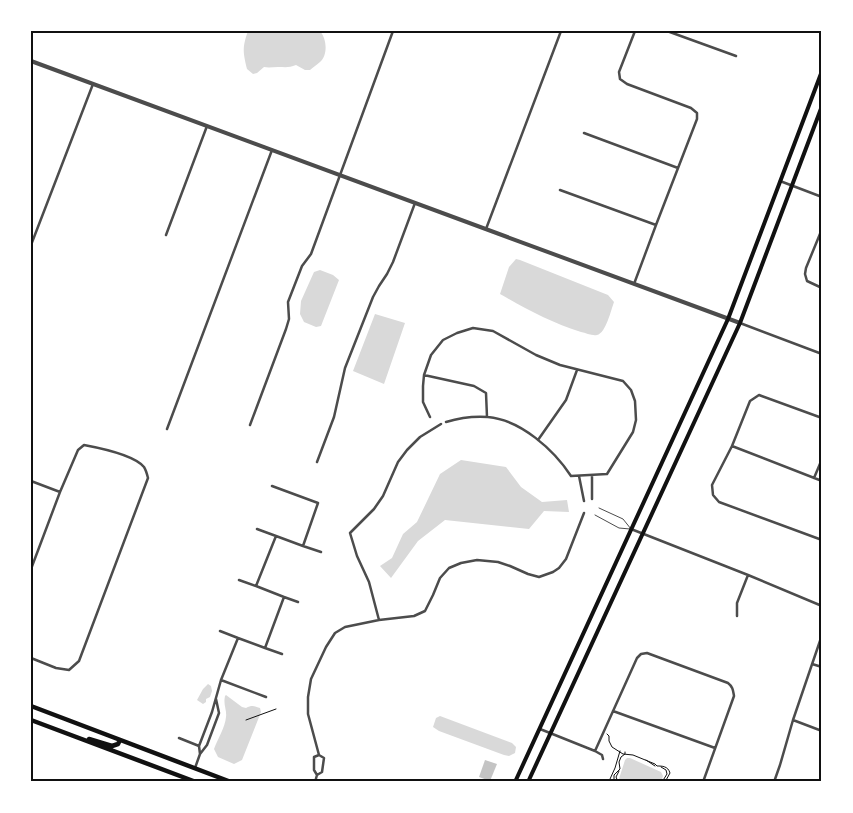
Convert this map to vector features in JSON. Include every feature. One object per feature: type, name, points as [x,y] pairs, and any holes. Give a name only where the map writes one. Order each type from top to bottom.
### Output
[{"type":"main road","points":[[514,782],[728,319],[822,71]]},
{"type":"main road","points":[[528,782],[740,323],[822,106]]},
{"type":"main road","points":[[31,706],[232,782]]},
{"type":"main road","points":[[31,720],[196,782]]},
{"type":"main road","points":[[54,728],[112,746],[118,744],[120,740]]},
{"type":"street","points":[[250,425],[286,329],[288,302],[302,266],[311,254],[394,31]]},
{"type":"street","points":[[486,229],[561,31]]},
{"type":"street","points":[[634,284],[697,119],[697,113],[691,108],[627,84],[620,79],[619,72],[635,31]]},
{"type":"street","points":[[667,31],[736,56]]},
{"type":"street","points":[[31,61],[822,354]]},
{"type":"street","points":[[31,245],[93,84]]},
{"type":"street","points":[[166,234],[207,126]]},
{"type":"street","points":[[584,133],[678,168]]},
{"type":"street","points":[[167,429],[272,150]]},
{"type":"street","points":[[780,182],[822,197]]},
{"type":"street","points":[[560,190],[656,226]]},
{"type":"street","points":[[317,462],[334,417],[345,368],[373,297],[393,262],[415,203]]},
{"type":"street","points":[[822,229],[805,274],[807,281],[822,288]]},
{"type":"street","points":[[430,417],[423,402],[424,375],[431,354],[444,340],[473,328],[493,331],[536,355],[560,365],[623,381],[631,390],[635,401],[636,420],[633,432],[607,474],[571,476],[552,452],[538,440],[518,426],[499,419],[487,417],[458,418],[446,422]]},
{"type":"street","points":[[538,440],[566,400],[577,369]]},
{"type":"street","points":[[424,375],[474,386],[486,393],[487,417]]},
{"type":"street","points":[[822,418],[759,396],[750,400],[732,446],[712,485],[713,495],[719,502],[822,540]]},
{"type":"street","points":[[379,620],[369,582],[356,556],[350,533],[383,496],[398,462],[407,450],[420,436],[441,424]]},
{"type":"street","points":[[31,569],[78,450],[84,445],[102,448],[138,462],[146,468],[148,478],[79,661],[69,670],[56,668],[31,658]]},
{"type":"street","points":[[732,446],[822,480]]},
{"type":"street","points":[[814,478],[822,459]]},
{"type":"street","points":[[592,475],[592,499]]},
{"type":"street","points":[[579,476],[584,501]]},
{"type":"street","points":[[31,481],[60,492]]},
{"type":"street","points":[[272,486],[318,503],[303,546]]},
{"type":"street","points":[[315,782],[317,775],[322,772],[324,758],[319,755],[308,714],[308,697],[312,679],[326,647],[335,633],[345,627],[379,620],[414,616],[424,611],[440,578],[449,568],[461,562],[477,560],[498,562],[539,577],[553,572],[566,559],[584,513]]},
{"type":"street","points":[[257,529],[321,552]]},
{"type":"street","points":[[631,529],[822,606]]},
{"type":"street","points":[[256,586],[276,536]]},
{"type":"street","points":[[738,616],[737,603],[748,575]]},
{"type":"street","points":[[239,580],[298,602]]},
{"type":"street","points":[[266,648],[284,597]]},
{"type":"street","points":[[220,631],[282,654]]},
{"type":"street","points":[[774,782],[822,635]]},
{"type":"street","points":[[200,754],[199,746],[221,680],[238,638]]},
{"type":"street","points":[[595,751],[637,658],[641,654],[647,653],[728,683],[733,690],[734,696],[703,782]]},
{"type":"street","points":[[812,664],[822,668]]},
{"type":"street","points":[[221,680],[266,697]]},
{"type":"street","points":[[195,768],[200,754],[207,745],[219,713],[216,697]]},
{"type":"street","points":[[613,711],[715,748]]},
{"type":"street","points":[[793,720],[822,731]]},
{"type":"street","points":[[539,729],[595,751],[602,755],[603,759]]},
{"type":"street","points":[[178,738],[199,746]]},
{"type":"street","points":[[317,775],[314,770],[314,757],[319,755]]},
{"type":"lane","points":[[599,508],[623,519],[631,529]]},
{"type":"lane","points":[[594,515],[619,528],[631,529]]},
{"type":"path","points":[[246,720],[276,709]]},
{"type":"path","points":[[604,732],[609,736],[612,747],[665,769],[667,773],[662,782]]},
{"type":"path","points":[[620,751],[610,779],[612,781],[614,780],[614,775],[620,770]]},
{"type":"path","points":[[618,782],[616,777],[620,770],[619,760],[625,753]]},
{"type":"path","points":[[658,766],[664,766],[670,771],[665,782]]},
{"type":"shaded area","points":[[248,31],[320,31],[325,42],[323,59],[310,70],[305,70],[296,65],[291,67],[264,67],[253,74],[247,69],[244,54]]},
{"type":"shaded area","points":[[516,259],[608,295],[614,302],[603,330],[595,335],[570,328],[539,315],[500,294],[509,267]]},
{"type":"shaded area","points":[[320,270],[333,275],[339,280],[321,326],[316,327],[304,322],[300,314],[301,301],[314,272]]},
{"type":"shaded area","points":[[375,314],[405,323],[384,384],[353,371]]},
{"type":"shaded area","points":[[461,460],[506,467],[521,487],[542,502],[567,500],[569,512],[544,511],[529,529],[445,520],[418,541],[391,578],[380,566],[392,558],[403,534],[417,522],[440,474]]},
{"type":"shaded area","points":[[208,684],[211,686],[212,691],[210,697],[203,704],[197,700]]},
{"type":"shaded area","points":[[226,695],[242,707],[260,708],[261,712],[242,760],[234,764],[218,757],[214,749],[225,721]]},
{"type":"shaded area","points":[[440,716],[512,743],[516,747],[515,753],[509,756],[504,755],[439,731],[433,727],[436,718]]},
{"type":"shaded area","points":[[627,758],[661,772],[663,776],[661,782],[618,782]]},
{"type":"building","points":[[485,760],[497,764],[490,781],[479,777]]}]
